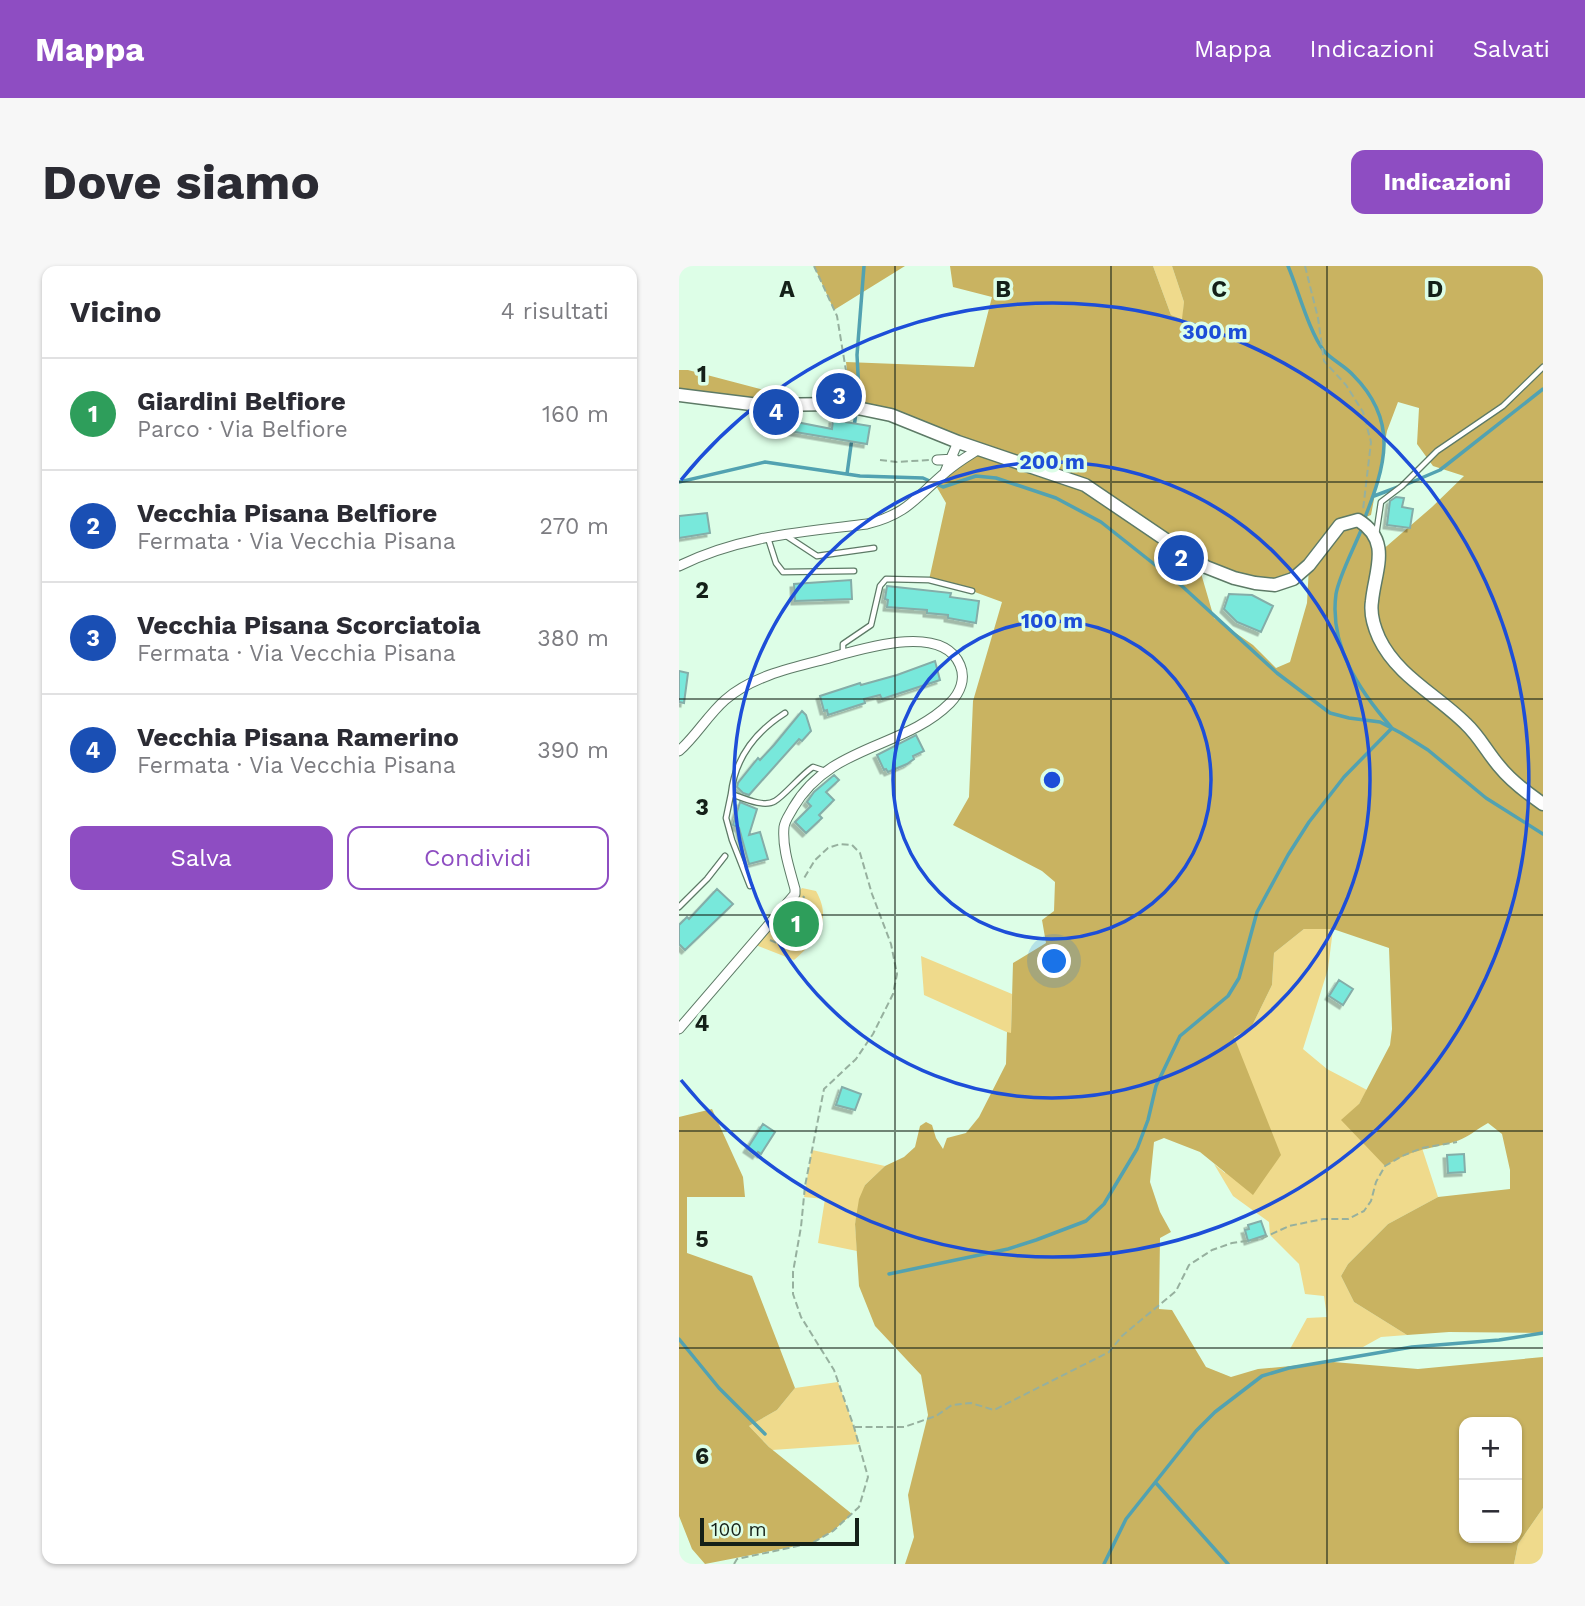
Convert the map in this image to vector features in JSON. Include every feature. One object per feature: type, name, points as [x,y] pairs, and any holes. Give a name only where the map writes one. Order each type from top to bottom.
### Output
[{"type":"main road","points":[[679,395],[759,405],[820,403],[851,406],[891,415],[958,442],[1084,485],[1118,505],[1206,567],[1255,583],[1275,584],[1293,579],[1309,565],[1339,525],[1358,520],[1375,535],[1379,567],[1371,604],[1373,621],[1392,658],[1409,676],[1466,724],[1521,788],[1543,804]]},
{"type":"street","points":[[945,472],[958,442]]},
{"type":"street","points":[[679,566],[698,556],[745,540],[867,524],[886,519],[900,513],[945,472],[979,449]]},
{"type":"street","points":[[937,460],[964,459]]},
{"type":"street","points":[[679,751],[691,741],[726,699],[748,684],[787,669],[884,645],[921,640],[939,644],[956,655],[962,670],[961,688],[950,703],[929,720],[842,760],[818,777],[798,800],[785,823],[784,841],[796,890],[789,903],[679,1029]]},
{"type":"lane","points":[[1375,535],[1381,502],[1402,486],[1437,451],[1503,406],[1543,367]]},
{"type":"lane","points":[[784,535],[817,556],[874,548]]},
{"type":"lane","points":[[768,537],[776,563],[783,572],[854,571]]},
{"type":"lane","points":[[843,655],[843,644],[871,625],[880,586],[886,579],[929,580],[972,591]]},
{"type":"lane","points":[[750,886],[726,818],[733,777],[741,757],[767,725],[785,713]]},
{"type":"lane","points":[[731,794],[766,803],[775,802],[813,767],[826,771]]},
{"type":"lane","points":[[679,907],[725,856]]},
{"type":"path","points":[[814,266],[837,316],[851,406]]},
{"type":"path","points":[[1305,266],[1318,318],[1324,360],[1363,412],[1371,442],[1362,523]]},
{"type":"path","points":[[880,460],[937,460]]},
{"type":"path","points":[[734,1564],[737,1559],[812,1543],[833,1531],[859,1507],[867,1478],[854,1427],[834,1370],[801,1317],[793,1294],[793,1272],[805,1186],[824,1089],[856,1059],[873,1034],[893,994],[897,974],[891,944],[872,894],[866,869],[860,853],[852,845],[840,844],[828,848],[815,860],[796,890],[814,910],[795,946],[790,949],[760,936]]},
{"type":"path","points":[[854,1427],[904,1427],[936,1416],[953,1405],[971,1403],[994,1410],[1109,1352],[1122,1336],[1176,1291],[1189,1265],[1212,1250],[1232,1243],[1261,1239],[1289,1226],[1323,1219],[1349,1219],[1364,1211],[1371,1201],[1376,1182],[1385,1166],[1422,1148],[1457,1142]]},
{"type":"shaded area","points":[[814,266],[905,266],[834,310]]},
{"type":"shaded area","points":[[950,266],[1153,266],[1171,315],[1182,319],[1184,302],[1172,266],[1543,266],[1543,1333],[1449,1332],[1407,1335],[1354,1302],[1341,1276],[1348,1264],[1388,1224],[1438,1197],[1510,1189],[1510,1170],[1502,1134],[1488,1123],[1458,1141],[1411,1153],[1385,1166],[1341,1120],[1359,1104],[1390,1045],[1392,1029],[1389,948],[1333,929],[1304,929],[1274,953],[1272,985],[1251,1028],[1234,1037],[1281,1155],[1253,1195],[1200,1152],[1164,1138],[1154,1142],[1150,1182],[1160,1212],[1171,1232],[1160,1238],[1159,1309],[1172,1310],[1206,1367],[1231,1377],[1258,1369],[1333,1362],[1418,1369],[1543,1357],[1543,1508],[1522,1538],[1522,1417],[1459,1417],[1459,1543],[1519,1543],[1514,1564],[905,1564],[914,1537],[908,1495],[928,1415],[921,1375],[875,1326],[859,1286],[855,1224],[859,1199],[865,1185],[885,1166],[904,1157],[915,1147],[920,1126],[926,1122],[932,1125],[943,1149],[947,1138],[966,1133],[979,1117],[1006,1064],[1007,1032],[1011,1033],[1013,963],[1046,943],[1042,920],[1054,911],[1055,882],[1042,871],[953,825],[969,797],[973,701],[1002,602],[929,580],[946,503],[935,484],[978,449],[851,406],[846,362],[974,367],[992,297],[953,287]],"holes":[[[1398,402],[1419,408],[1417,444],[1433,466],[1464,476],[1380,552],[1358,520],[1371,515],[1387,431]],[[1198,563],[1275,585],[1309,566],[1307,603],[1290,662],[1276,668],[1253,645],[1214,618]]]},
{"type":"shaded area","points":[[1153,266],[1172,266],[1184,302],[1183,319],[1171,315]]},
{"type":"shaded area","points":[[679,370],[772,392],[799,404],[679,395]]},
{"type":"shaded area","points":[[802,888],[816,891],[823,912],[820,929],[810,945],[794,960],[753,944]]},
{"type":"shaded area","points":[[1304,929],[1333,929],[1328,969],[1303,1049],[1327,1069],[1367,1090],[1359,1104],[1402,1156],[1422,1148],[1438,1197],[1388,1224],[1348,1264],[1341,1276],[1354,1302],[1407,1335],[1381,1337],[1363,1347],[1290,1349],[1307,1318],[1327,1317],[1324,1296],[1305,1294],[1299,1264],[1270,1235],[1269,1222],[1233,1196],[1214,1164],[1225,1173],[1234,1036],[1251,1028],[1272,985],[1274,953]]},
{"type":"shaded area","points":[[921,956],[1012,994],[1011,1034],[924,995]]},
{"type":"shaded area","points":[[712,1109],[743,1177],[745,1197],[687,1197],[687,1253],[752,1276],[795,1388],[777,1410],[749,1426],[769,1447],[852,1514],[833,1531],[812,1543],[705,1564],[692,1549],[679,1516],[679,1117]]},
{"type":"shaded area","points":[[812,1150],[885,1166],[865,1185],[855,1224],[857,1251],[818,1243],[825,1199],[804,1197]]},
{"type":"shaded area","points":[[838,1382],[860,1444],[772,1450],[749,1426],[777,1410],[795,1388]]},
{"type":"shaded area","points":[[1543,1508],[1543,1564],[1514,1564],[1518,1544],[1522,1543],[1522,1538]]},
{"type":"building","points":[[833,420],[870,426],[867,444],[789,431],[791,421],[832,429]]},
{"type":"building","points":[[1396,497],[1404,498],[1402,507],[1413,509],[1410,528],[1387,525],[1390,501]]},
{"type":"building","points":[[707,513],[710,533],[679,538],[679,516]]},
{"type":"building","points":[[851,580],[852,599],[795,601],[794,584]]},
{"type":"building","points":[[887,586],[951,593],[950,597],[979,601],[976,623],[948,618],[948,615],[927,613],[927,610],[887,607]]},
{"type":"building","points":[[1229,594],[1252,595],[1273,606],[1261,632],[1237,622],[1224,609]]},
{"type":"building","points":[[935,661],[940,680],[882,699],[880,695],[864,699],[865,703],[828,715],[827,710],[824,711],[820,696],[897,675]]},
{"type":"building","points":[[679,671],[688,673],[684,703],[679,702]]},
{"type":"building","points":[[802,711],[811,731],[802,741],[799,739],[749,795],[743,793],[737,787],[738,783]]},
{"type":"building","points":[[916,735],[924,751],[913,756],[914,759],[907,764],[888,772],[884,770],[877,755]]},
{"type":"building","points":[[834,775],[839,780],[826,792],[834,800],[819,815],[822,818],[806,833],[795,822],[811,806],[807,802],[814,792]]},
{"type":"building","points":[[740,802],[757,809],[749,835],[760,832],[768,859],[749,864],[739,828],[733,825]]},
{"type":"building","points":[[717,889],[733,904],[685,950],[679,944],[679,925],[687,917],[689,919]]},
{"type":"building","points":[[1339,980],[1353,989],[1343,1005],[1329,996]]},
{"type":"building","points":[[842,1087],[861,1094],[855,1110],[836,1105]]},
{"type":"building","points":[[763,1124],[775,1132],[761,1154],[758,1152],[756,1155],[747,1149]]},
{"type":"building","points":[[1464,1154],[1465,1172],[1448,1173],[1447,1155]]},
{"type":"building","points":[[1261,1221],[1266,1235],[1248,1241],[1245,1230],[1249,1229],[1248,1225]]},
{"type":"waterway","points":[[854,427],[859,393],[857,355],[864,266]]},
{"type":"waterway","points":[[1288,266],[1319,343],[1327,354],[1353,375],[1378,410],[1383,427],[1382,463],[1364,520]]},
{"type":"waterway","points":[[1405,485],[1440,470],[1543,389]]},
{"type":"waterway","points":[[847,474],[852,438]]},
{"type":"waterway","points":[[679,482],[765,462],[860,476],[923,478],[943,487],[976,476],[996,478],[1056,498],[1101,522],[1183,587],[1277,673],[1330,713],[1380,722],[1401,733],[1428,750],[1486,798],[1543,834]]},
{"type":"waterway","points":[[1374,496],[1398,487]]},
{"type":"waterway","points":[[1362,528],[1336,594],[1337,632],[1349,666],[1358,682],[1391,727]]},
{"type":"waterway","points":[[889,1274],[1008,1249],[1036,1240],[1086,1221],[1104,1204],[1137,1149],[1148,1120],[1156,1086],[1180,1036],[1228,996],[1239,978],[1257,912],[1288,855],[1309,822],[1344,777],[1392,728]]},
{"type":"waterway","points":[[1104,1564],[1126,1519],[1196,1431],[1215,1412],[1262,1376],[1289,1368],[1412,1347],[1499,1340],[1543,1333]]},
{"type":"waterway","points":[[679,1339],[719,1388],[765,1434]]},
{"type":"waterway","points":[[1156,1483],[1228,1564]]},
{"type":"place","name":"Vecchia Pisana Scorciatoia","points":[[839,396]]},
{"type":"place","name":"Vecchia Pisana Ramerino","points":[[776,412]]},
{"type":"place","name":"Vecchia Pisana Belfiore","points":[[1181,558]]},
{"type":"place","name":"Giardini Belfiore","points":[[796,924]]}]
